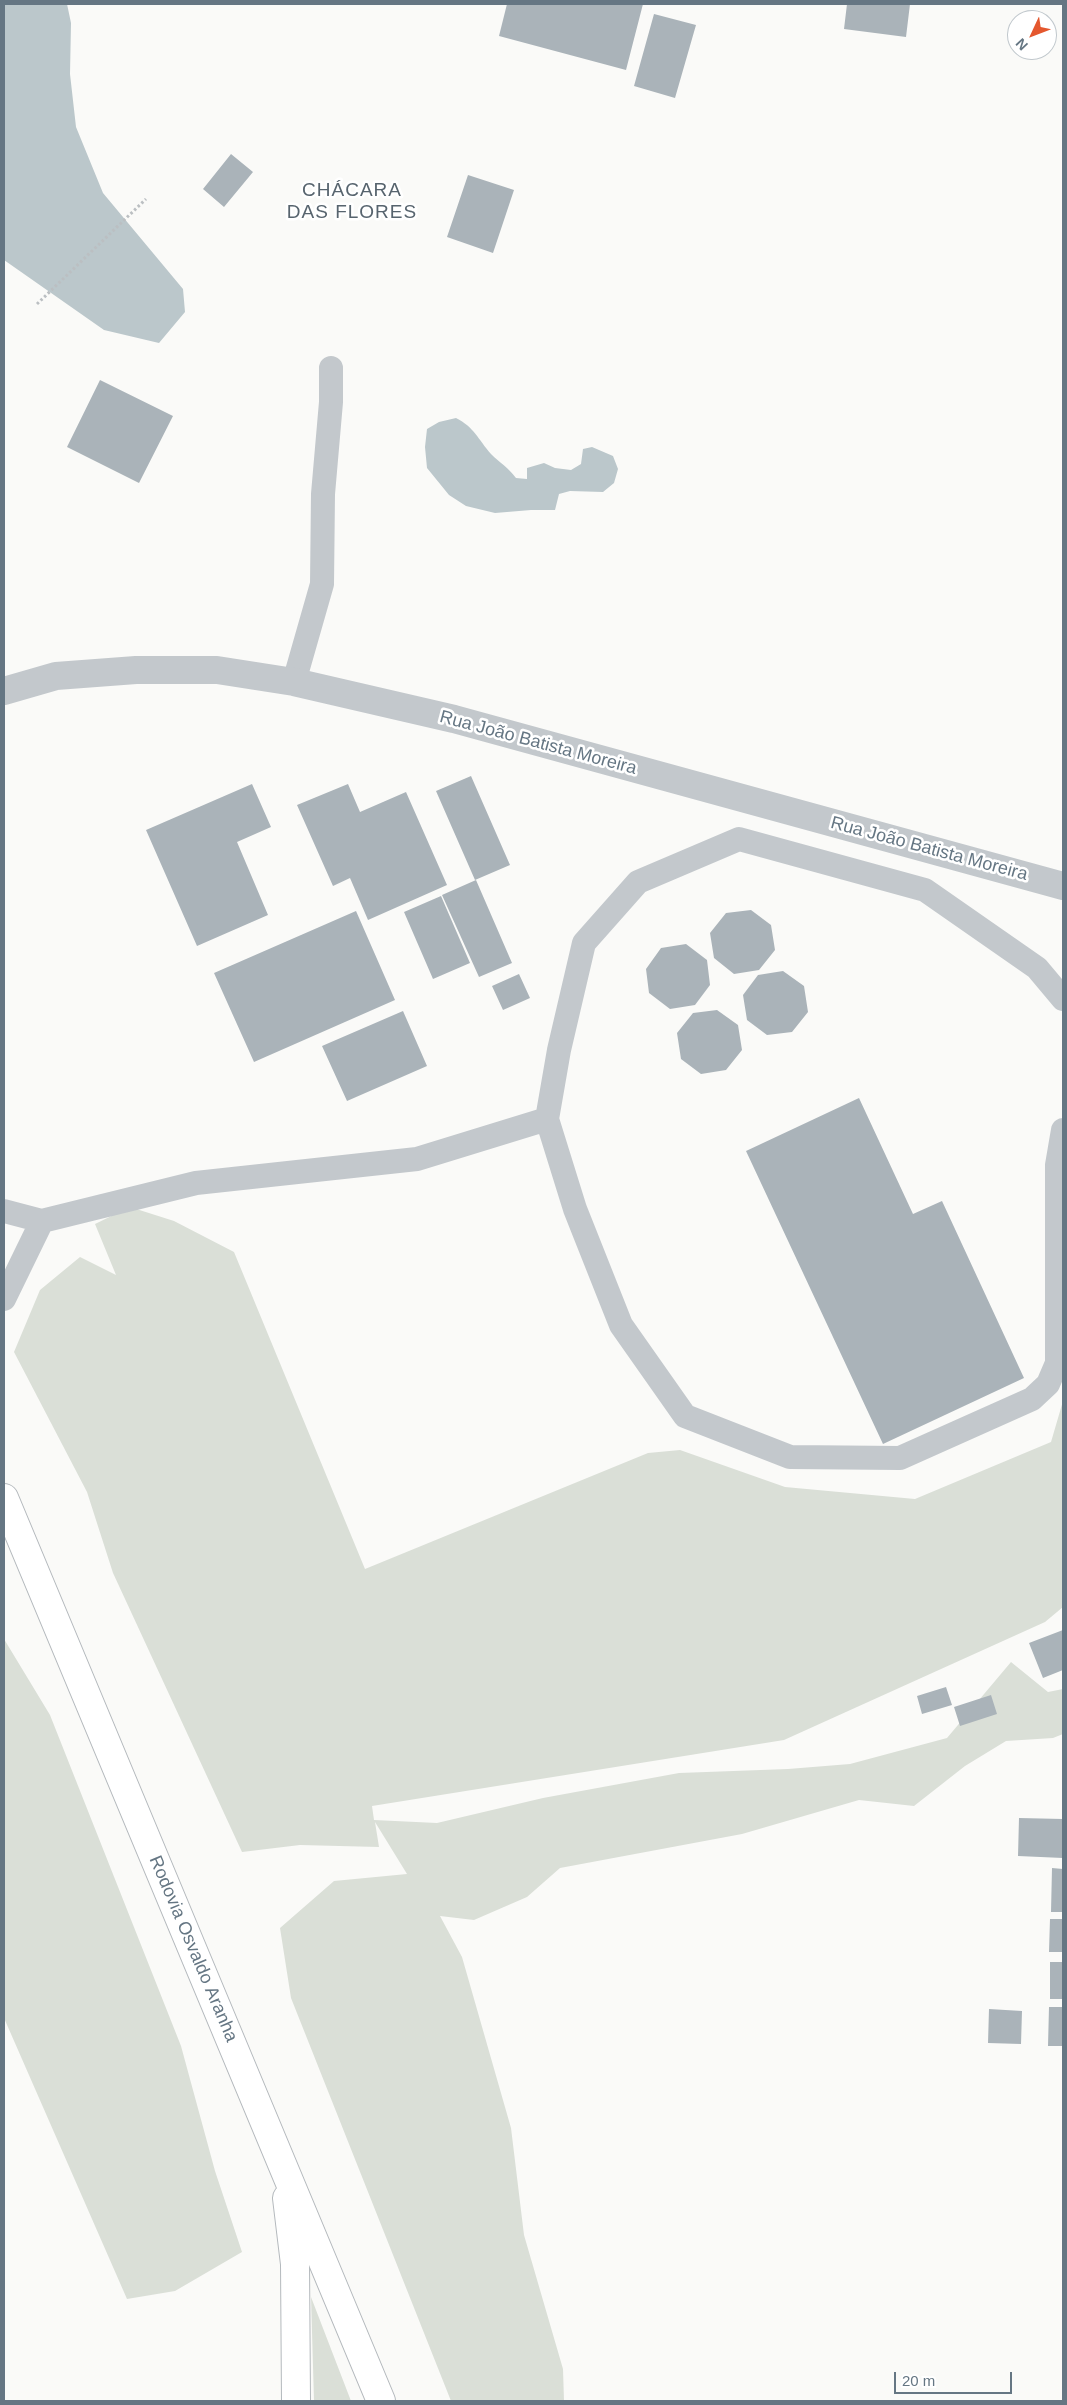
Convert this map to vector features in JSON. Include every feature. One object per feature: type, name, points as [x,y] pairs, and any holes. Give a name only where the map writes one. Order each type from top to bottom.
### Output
[{"type":"highway","name":"Rodovia Osvaldo Aranha","points":[[4,1498],[382,2401]]},
{"type":"highway","points":[[284,2166],[295,2264],[296,2401]]},
{"type":"street","name":"Rua João Batista Moreira","points":[[4,692],[56,676],[136,670],[217,670],[294,682],[454,719],[1063,886]]},
{"type":"lane","points":[[294,682],[322,584],[324,494],[331,368]]},
{"type":"lane","points":[[1063,999],[1037,968],[925,890],[739,839],[638,882],[584,943],[559,1050],[547,1119],[575,1209],[621,1325],[685,1416],[790,1458],[900,1458],[1032,1400],[1048,1384],[1057,1363],[1057,1165],[1063,1130]]},
{"type":"lane","points":[[4,1211],[42,1221],[196,1183],[417,1159],[547,1119]]},
{"type":"lane","points":[[4,1299],[42,1221]]},
{"type":"path","points":[[37,304],[146,200]]},
{"type":"shaded area","points":[[4,4],[67,4],[71,23],[70,74],[76,127],[103,193],[183,289],[185,312],[159,343],[104,330],[4,260]]},
{"type":"shaded area","points":[[456,418],[472,429],[491,454],[516,478],[527,479],[527,468],[544,463],[555,468],[571,470],[581,464],[583,449],[592,447],[613,456],[618,469],[614,483],[603,492],[570,491],[559,494],[555,510],[495,513],[466,506],[449,495],[427,468],[425,447],[427,429],[439,422]]},
{"type":"shaded area","points":[[130,1207],[174,1221],[234,1252],[365,1569],[648,1453],[680,1450],[785,1487],[915,1499],[1051,1442],[1063,1401],[1063,1607],[1045,1622],[784,1740],[372,1806],[374,1820],[437,1823],[543,1798],[679,1773],[788,1769],[850,1764],[947,1738],[1011,1662],[1048,1692],[1063,1689],[1063,1734],[1053,1738],[1006,1741],[965,1766],[914,1806],[859,1800],[742,1834],[560,1868],[527,1897],[474,1920],[440,1916],[462,1957],[511,2128],[524,2235],[563,2369],[564,2401],[451,2401],[291,1998],[280,1928],[334,1881],[407,1874],[375,1822],[379,1847],[300,1845],[242,1852],[113,1573],[87,1492],[14,1352],[40,1290],[80,1257],[116,1275],[95,1224]]},
{"type":"shaded area","points":[[4,1639],[50,1715],[181,2046],[215,2171],[242,2252],[175,2291],[127,2299],[4,2018]]},
{"type":"shaded area","points":[[311,2297],[351,2401],[314,2401]]},
{"type":"building","points":[[507,4],[643,4],[626,70],[499,36]]},
{"type":"building","points":[[847,4],[910,4],[906,37],[844,29]]},
{"type":"building","points":[[654,14],[696,25],[675,98],[634,86]]},
{"type":"building","points":[[231,154],[253,172],[224,207],[203,189]]},
{"type":"building","points":[[468,175],[514,190],[493,253],[447,237]]},
{"type":"building","points":[[100,380],[173,416],[139,483],[67,447]]},
{"type":"building","points":[[471,776],[510,865],[475,880],[436,791]]},
{"type":"building","points":[[252,784],[271,827],[237,842],[268,915],[197,946],[146,830]]},
{"type":"building","points":[[348,784],[360,812],[406,792],[447,885],[368,920],[350,878],[333,886],[297,805]]},
{"type":"building","points":[[476,880],[512,963],[479,977],[442,895]]},
{"type":"building","points":[[441,896],[470,963],[433,979],[404,912]]},
{"type":"building","points":[[751,910],[771,925],[775,950],[759,970],[734,974],[714,958],[710,933],[726,913]]},
{"type":"building","points":[[356,911],[395,1000],[254,1062],[214,973]]},
{"type":"building","points":[[686,944],[707,960],[710,985],[695,1005],[670,1009],[649,993],[646,969],[661,948]]},
{"type":"building","points":[[783,971],[804,986],[808,1012],[792,1032],[767,1035],[747,1020],[743,995],[758,975]]},
{"type":"building","points":[[519,974],[530,998],[503,1010],[492,986]]},
{"type":"building","points":[[717,1010],[738,1025],[742,1050],[726,1070],[701,1074],[681,1059],[677,1033],[693,1013]]},
{"type":"building","points":[[403,1011],[427,1066],[347,1101],[322,1046]]},
{"type":"building","points":[[859,1098],[913,1214],[942,1201],[1024,1378],[883,1444],[746,1151]]},
{"type":"building","points":[[1063,1630],[1063,1670],[1043,1678],[1029,1643]]},
{"type":"building","points":[[946,1687],[952,1705],[922,1714],[917,1696]]},
{"type":"building","points":[[991,1695],[997,1714],[960,1726],[954,1707]]},
{"type":"building","points":[[1019,1818],[1063,1819],[1063,1858],[1018,1856]]},
{"type":"building","points":[[1052,1868],[1063,1869],[1063,1912],[1051,1912]]},
{"type":"building","points":[[1050,1919],[1063,1919],[1063,1952],[1049,1952]]},
{"type":"building","points":[[1050,1962],[1063,1962],[1063,1999],[1050,1999]]},
{"type":"building","points":[[1049,2007],[1063,2007],[1063,2046],[1048,2046]]},
{"type":"building","points":[[989,2009],[1022,2011],[1021,2044],[988,2043]]},
{"type":"district","name":"CHÁCARA DAS FLORES","points":[[352,202]]}]
